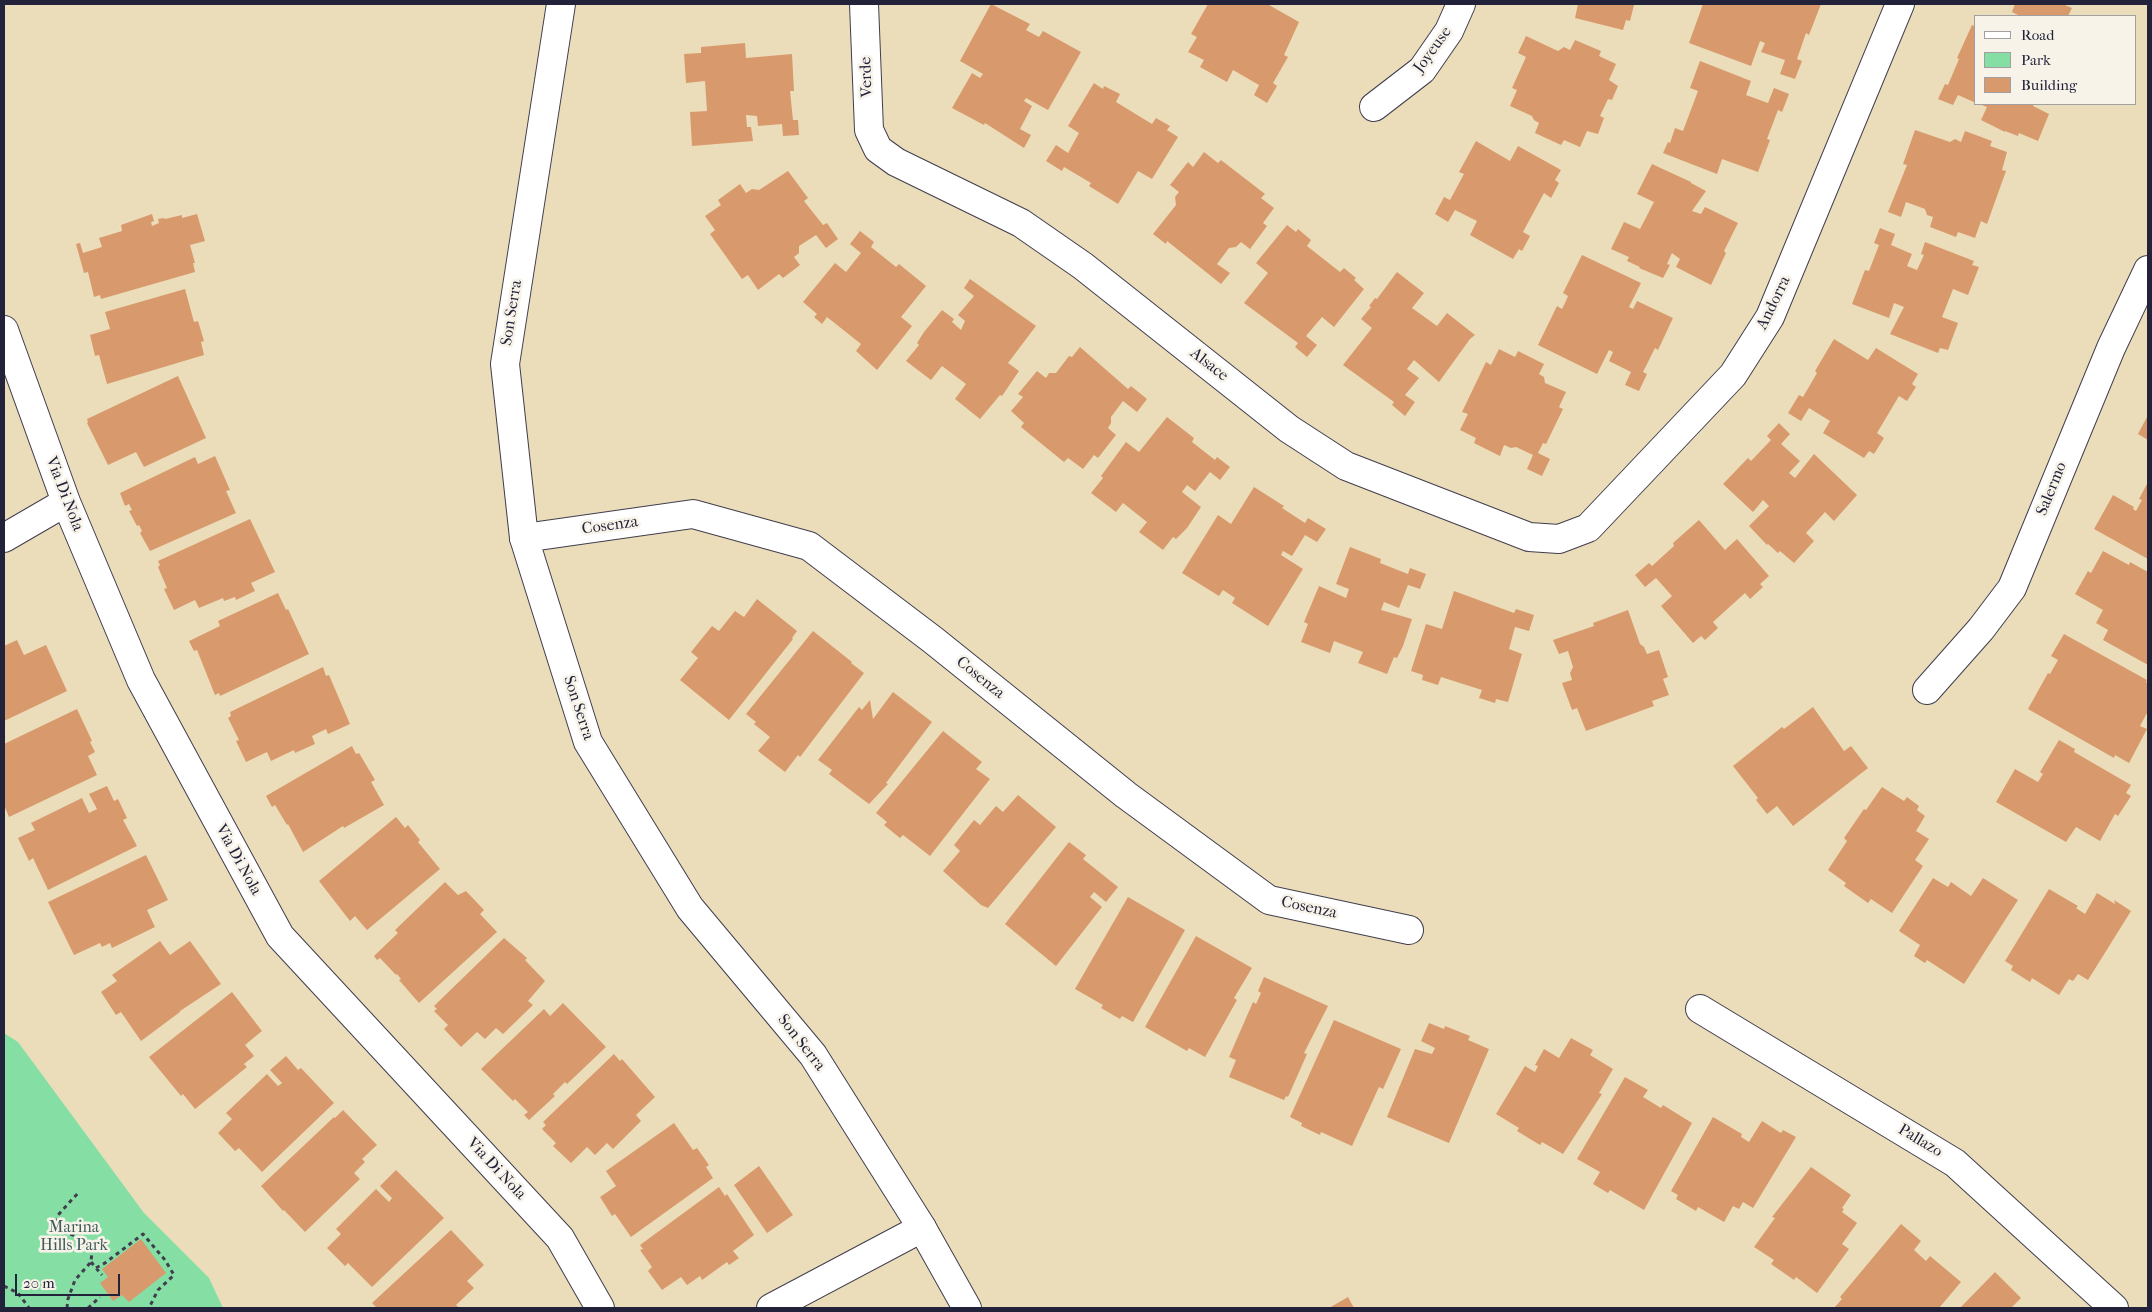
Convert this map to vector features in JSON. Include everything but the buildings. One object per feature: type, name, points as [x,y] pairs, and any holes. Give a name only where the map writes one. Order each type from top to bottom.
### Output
[{"type":"street","name":"Son Serra","points":[[561,4],[505,364],[524,538],[588,742],[690,908],[813,1055],[922,1228],[968,1308]]},
{"type":"street","name":"Verde","points":[[864,4],[869,130],[878,149]]},
{"type":"street","name":"Joyeuse","points":[[1374,107],[1422,70],[1449,31],[1461,4]]},
{"type":"street","name":"Andorra","points":[[1559,539],[1588,528],[1733,375],[1770,317],[1900,4]]},
{"type":"street","name":"Alsace","points":[[878,149],[896,162],[1021,223],[1083,266],[1289,429],[1346,466],[1529,537],[1559,539]]},
{"type":"street","name":"Salermo","points":[[1927,690],[1981,629],[2012,588],[2111,348],[2148,270]]},
{"type":"street","name":"Via Di Nola","points":[[4,330],[66,502],[141,680],[280,936],[560,1238],[600,1308]]},
{"type":"street","points":[[4,538],[66,502]]},
{"type":"street","name":"Cosenza","points":[[524,538],[693,514],[808,546],[933,640],[1126,795],[1269,900],[1409,930]]},
{"type":"street","name":"Pallazo","points":[[1700,1009],[1955,1163],[2114,1308]]},
{"type":"street","points":[[771,1308],[922,1228]]},
{"type":"path","points":[[67,1308],[68,1299],[76,1280],[91,1262],[92,1252],[73,1235],[62,1232],[57,1226],[58,1215],[78,1193]]},
{"type":"path","points":[[96,1268],[106,1263],[143,1234],[165,1260],[174,1275],[158,1290],[149,1308]]},
{"type":"path","points":[[91,1262],[102,1276]]},
{"type":"path","points":[[4,1286],[18,1293],[29,1308]]},
{"type":"path","points":[[88,1308],[100,1297]]},
{"type":"green space","name":"Marina Hills Park","points":[[4,1033],[18,1042],[144,1213],[209,1278],[223,1308],[4,1308]]}]
